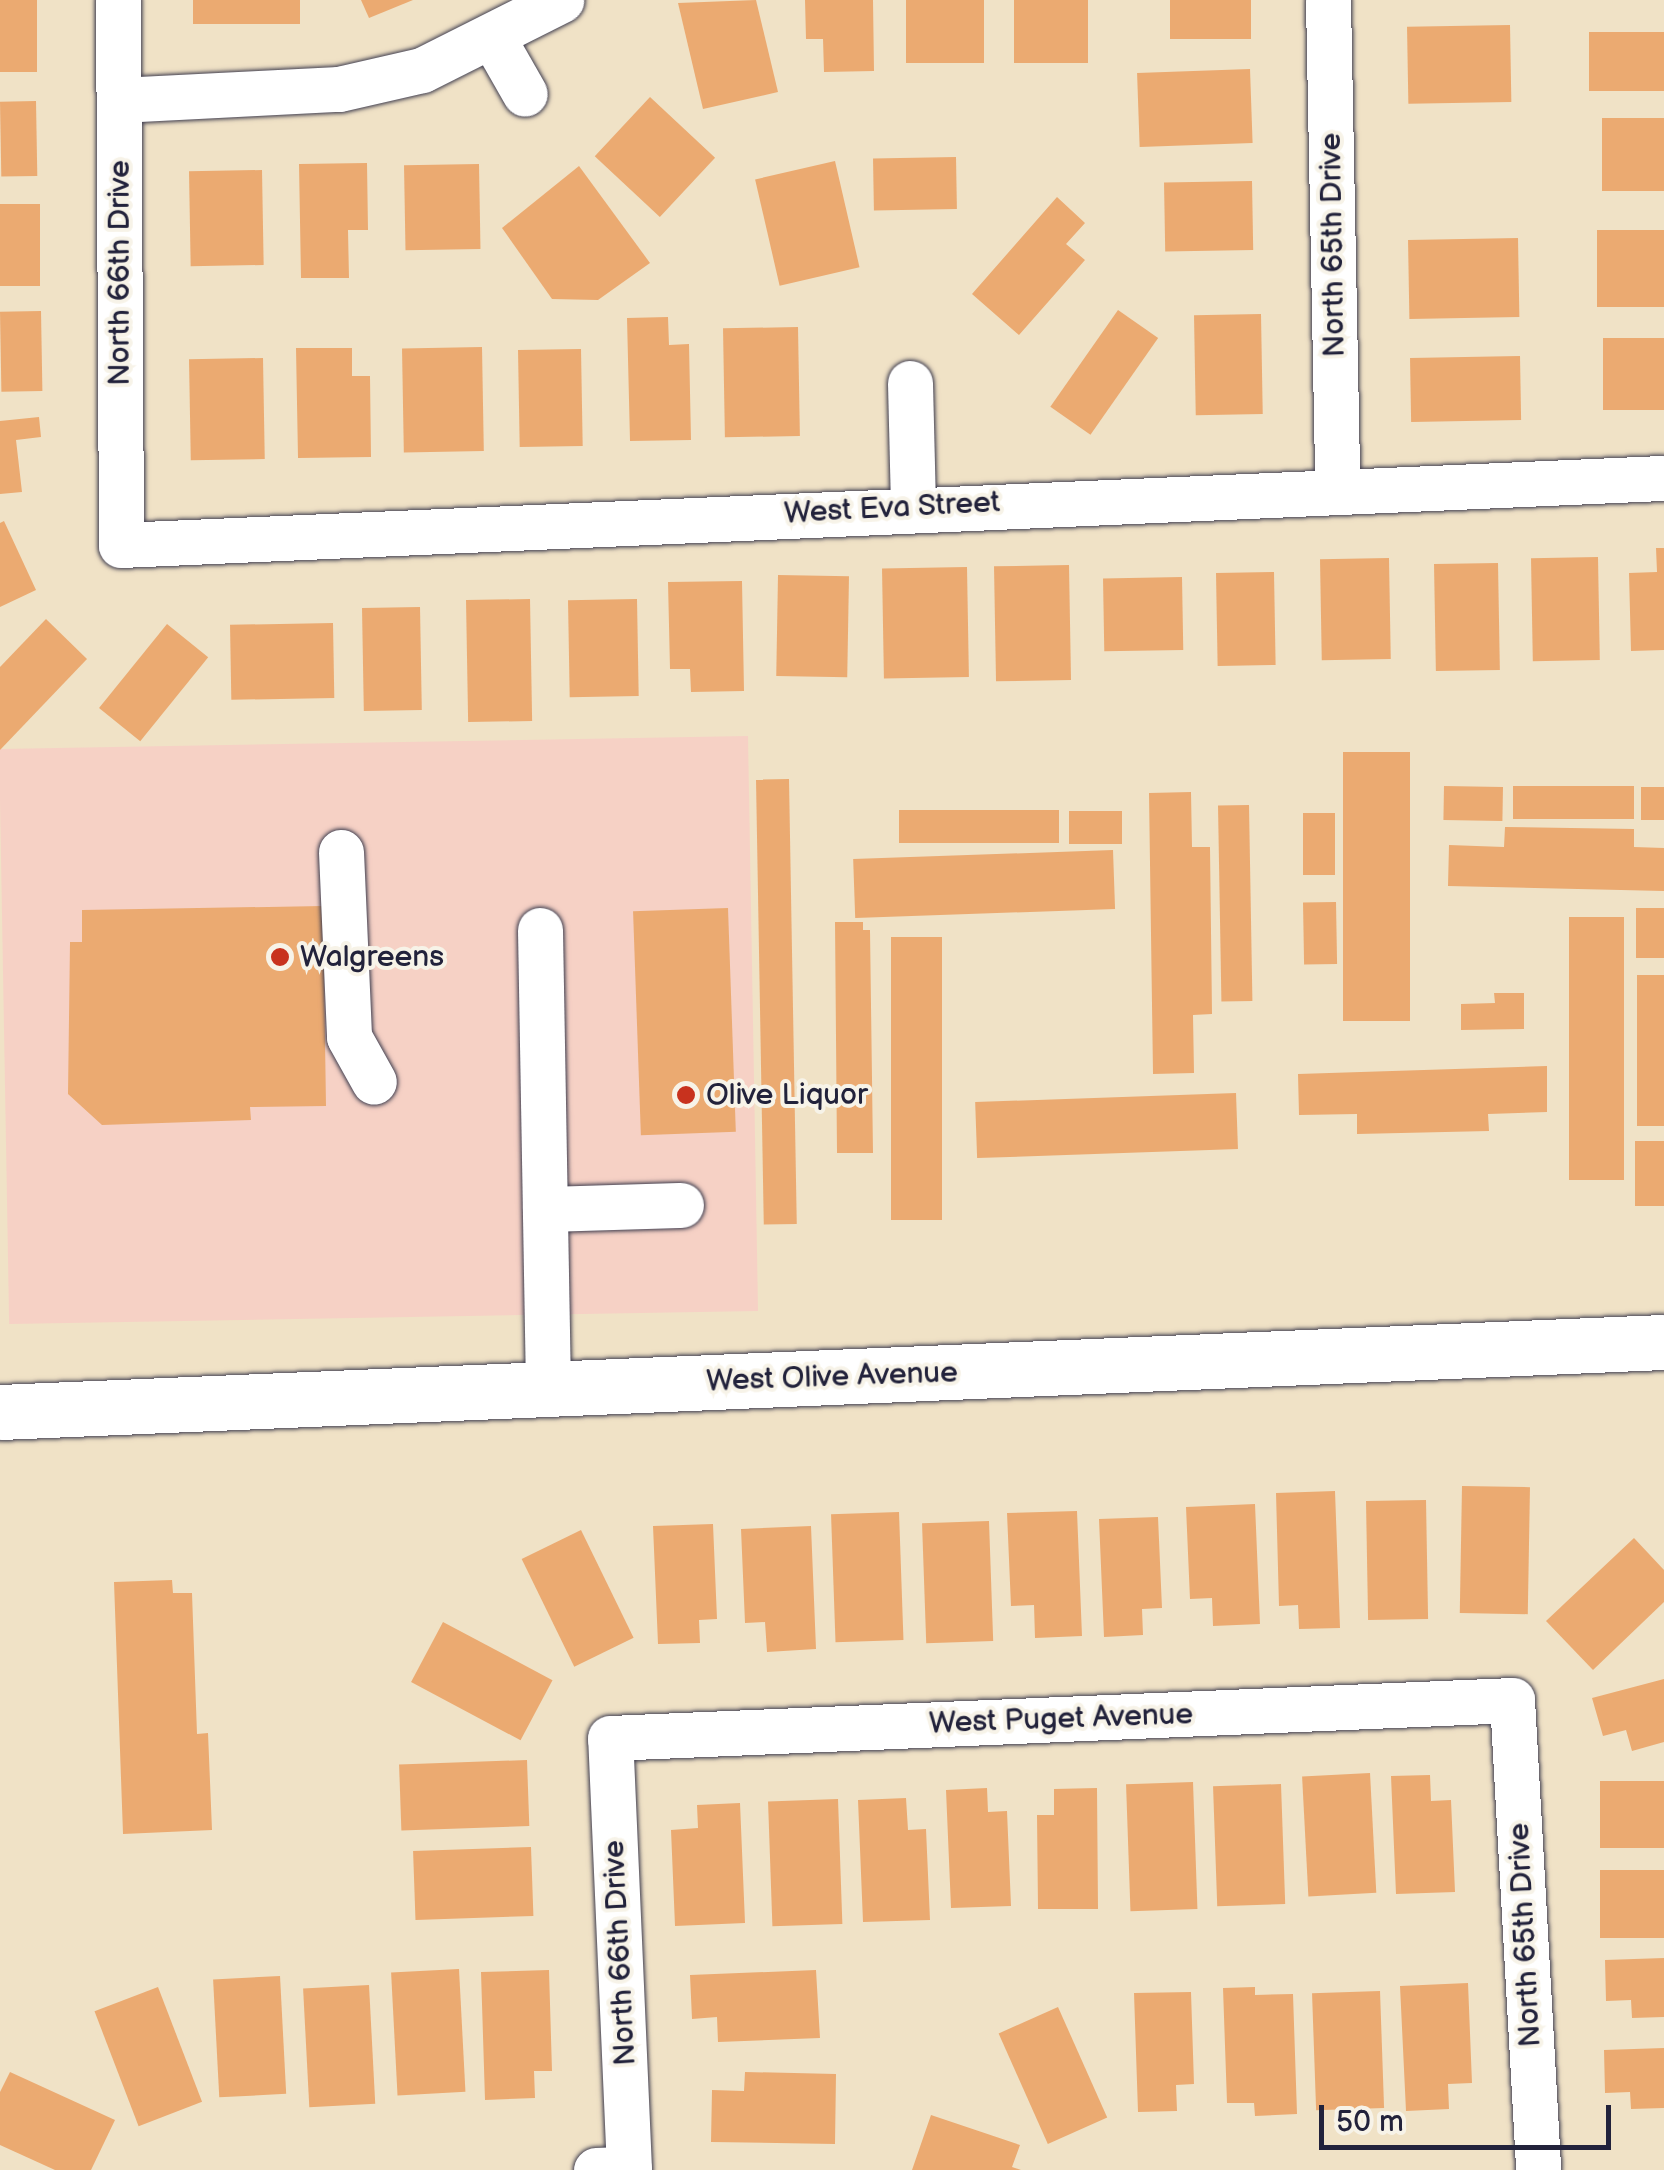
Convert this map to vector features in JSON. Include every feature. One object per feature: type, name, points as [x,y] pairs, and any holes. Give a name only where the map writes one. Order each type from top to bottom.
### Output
[{"type":"main road","name":"West Olive Avenue","points":[[0,1412],[1664,1342]]},
{"type":"street","name":"North 66th Drive","points":[[118,0],[121,545]]},
{"type":"street","points":[[119,100],[339,89],[422,70],[493,38],[561,0]]},
{"type":"street","name":"North 65th Drive","points":[[1328,0],[1338,489]]},
{"type":"street","points":[[493,38],[525,94]]},
{"type":"street","points":[[910,383],[914,507]]},
{"type":"street","name":"West Eva Street","points":[[121,545],[914,507],[1664,478]]},
{"type":"street","points":[[341,852],[349,1037],[374,1082]]},
{"type":"street","points":[[540,930],[548,1389]]},
{"type":"street","points":[[545,1209],[681,1205]]},
{"type":"street","name":"North 65th Drive","points":[[1512,1700],[1538,2170]]},
{"type":"street","name":"West Puget Avenue","points":[[610,1738],[1512,1700]]},
{"type":"street","name":"North 66th Drive","points":[[610,1738],[629,2169]]},
{"type":"street","points":[[596,2170],[629,2169]]},
{"type":"shaded area","points":[[748,736],[758,1311],[9,1324],[0,749]]},
{"type":"building","points":[[0,0],[37,0],[37,72],[0,72]]},
{"type":"building","points":[[193,0],[300,0],[300,24],[193,24]]},
{"type":"building","points":[[361,0],[413,0],[369,18]]},
{"type":"building","points":[[756,0],[778,92],[703,109],[678,3]]},
{"type":"building","points":[[805,0],[873,0],[874,71],[824,72],[823,39],[806,39]]},
{"type":"building","points":[[906,0],[984,0],[984,63],[906,63]]},
{"type":"building","points":[[1014,0],[1088,0],[1088,63],[1014,63]]},
{"type":"building","points":[[1170,0],[1251,0],[1251,39],[1170,39]]},
{"type":"building","points":[[1510,25],[1511,102],[1408,104],[1407,27]]},
{"type":"building","points":[[1589,32],[1664,32],[1664,91],[1589,91]]},
{"type":"building","points":[[1250,69],[1253,143],[1140,147],[1137,73]]},
{"type":"building","points":[[650,97],[715,158],[660,217],[595,156]]},
{"type":"building","points":[[36,101],[37,176],[1,177],[0,102]]},
{"type":"building","points":[[1602,118],[1664,118],[1664,191],[1602,191]]},
{"type":"building","points":[[956,157],[957,209],[874,210],[873,158]]},
{"type":"building","points":[[835,161],[860,267],[780,286],[755,179]]},
{"type":"building","points":[[367,163],[368,230],[348,230],[349,278],[301,278],[299,164]]},
{"type":"building","points":[[479,164],[480,249],[405,250],[404,165]]},
{"type":"building","points":[[579,166],[650,263],[598,300],[552,299],[502,228]]},
{"type":"building","points":[[262,170],[264,265],[191,266],[189,171]]},
{"type":"building","points":[[1252,181],[1253,250],[1165,252],[1164,183]]},
{"type":"building","points":[[1057,197],[1085,223],[1066,244],[1085,260],[1019,335],[972,294]]},
{"type":"building","points":[[0,204],[40,204],[40,286],[0,286]]},
{"type":"building","points":[[1597,230],[1664,230],[1664,307],[1597,307]]},
{"type":"building","points":[[1518,238],[1519,317],[1409,319],[1408,240]]},
{"type":"building","points":[[1118,310],[1158,338],[1090,435],[1050,407]]},
{"type":"building","points":[[41,311],[42,391],[1,392],[0,312]]},
{"type":"building","points":[[1261,314],[1263,414],[1196,415],[1194,315]]},
{"type":"building","points":[[668,317],[669,345],[689,344],[691,440],[630,441],[627,318]]},
{"type":"building","points":[[798,327],[800,436],[725,437],[723,328]]},
{"type":"building","points":[[1603,338],[1664,338],[1664,410],[1603,410]]},
{"type":"building","points":[[482,347],[484,451],[404,452],[402,348]]},
{"type":"building","points":[[296,348],[352,348],[352,376],[370,376],[371,457],[298,458]]},
{"type":"building","points":[[581,349],[583,446],[520,447],[518,350]]},
{"type":"building","points":[[1520,356],[1521,420],[1411,422],[1410,358]]},
{"type":"building","points":[[263,358],[265,459],[191,460],[189,359]]},
{"type":"building","points":[[39,417],[41,437],[16,440],[22,492],[0,494],[0,421]]},
{"type":"building","points":[[4,521],[36,590],[0,607],[0,523]]},
{"type":"building","points":[[1656,548],[1664,548],[1664,650],[1631,651],[1629,573],[1657,572]]},
{"type":"building","points":[[1598,557],[1600,660],[1533,661],[1531,558]]},
{"type":"building","points":[[1389,558],[1391,659],[1322,660],[1320,559]]},
{"type":"building","points":[[1498,563],[1500,670],[1436,671],[1434,564]]},
{"type":"building","points":[[1069,565],[1071,680],[996,681],[994,566]]},
{"type":"building","points":[[967,567],[969,677],[884,678],[882,568]]},
{"type":"building","points":[[1274,572],[1276,665],[1218,666],[1216,573]]},
{"type":"building","points":[[778,575],[849,576],[847,677],[776,676]]},
{"type":"building","points":[[1182,577],[1183,650],[1104,651],[1103,578]]},
{"type":"building","points":[[742,581],[744,691],[691,692],[690,669],[670,669],[668,582]]},
{"type":"building","points":[[530,599],[532,721],[468,722],[466,600]]},
{"type":"building","points":[[637,599],[639,696],[570,697],[568,600]]},
{"type":"building","points":[[420,607],[422,710],[364,711],[362,608]]},
{"type":"building","points":[[46,619],[87,659],[0,750],[0,667]]},
{"type":"building","points":[[333,623],[334,698],[231,700],[230,625]]},
{"type":"building","points":[[167,624],[208,657],[140,741],[99,708]]},
{"type":"building","points":[[1343,752],[1410,752],[1410,1021],[1343,1021]]},
{"type":"building","points":[[789,779],[797,1224],[764,1225],[756,780]]},
{"type":"building","points":[[1444,786],[1503,787],[1502,821],[1443,820]]},
{"type":"building","points":[[1513,786],[1634,786],[1634,819],[1513,819]]},
{"type":"building","points":[[1641,787],[1664,787],[1664,820],[1641,820]]},
{"type":"building","points":[[1191,792],[1192,847],[1210,847],[1212,1014],[1193,1015],[1194,1073],[1153,1074],[1149,793]]},
{"type":"building","points":[[1249,805],[1252,1001],[1221,1002],[1218,806]]},
{"type":"building","points":[[899,810],[1059,810],[1059,843],[899,843]]},
{"type":"building","points":[[1069,811],[1122,811],[1122,844],[1069,844]]},
{"type":"building","points":[[1303,813],[1335,813],[1335,875],[1303,875]]},
{"type":"building","points":[[1505,827],[1634,829],[1634,847],[1664,848],[1664,891],[1448,886],[1449,845],[1504,847]]},
{"type":"building","points":[[1113,850],[1115,909],[855,918],[853,859]]},
{"type":"building","points":[[1336,902],[1337,964],[1304,965],[1303,903]]},
{"type":"building","name":"Walgreens","points":[[323,906],[326,1106],[250,1107],[251,1120],[102,1125],[68,1094],[70,942],[82,942],[82,910]]},
{"type":"building","points":[[728,908],[736,1132],[641,1135],[633,911]]},
{"type":"building","points":[[1636,908],[1664,908],[1664,958],[1636,958]]},
{"type":"building","points":[[1569,917],[1624,917],[1624,1180],[1569,1180]]},
{"type":"building","points":[[835,922],[863,922],[863,930],[870,930],[873,1153],[837,1153]]},
{"type":"building","points":[[891,937],[942,937],[942,1220],[891,1220]]},
{"type":"building","points":[[1637,975],[1664,975],[1664,1126],[1637,1126]]},
{"type":"building","points":[[1494,993],[1524,993],[1524,1029],[1461,1030],[1461,1004],[1495,1003]]},
{"type":"building","points":[[1547,1066],[1547,1112],[1488,1114],[1489,1131],[1357,1134],[1357,1114],[1299,1115],[1298,1074]]},
{"type":"building","points":[[1236,1093],[1238,1149],[977,1158],[975,1102]]},
{"type":"building","points":[[1635,1141],[1664,1141],[1664,1206],[1635,1206]]},
{"type":"building","points":[[1462,1486],[1530,1487],[1528,1614],[1460,1613]]},
{"type":"building","points":[[1335,1491],[1340,1628],[1299,1629],[1298,1605],[1279,1606],[1276,1493]]},
{"type":"building","points":[[1426,1500],[1428,1619],[1368,1620],[1366,1501]]},
{"type":"building","points":[[1255,1504],[1260,1624],[1213,1626],[1212,1598],[1190,1599],[1186,1507]]},
{"type":"building","points":[[1077,1511],[1082,1636],[1035,1638],[1034,1605],[1011,1606],[1007,1513]]},
{"type":"building","points":[[899,1512],[903,1640],[836,1642],[831,1514]]},
{"type":"building","points":[[1158,1517],[1162,1608],[1142,1609],[1143,1635],[1104,1637],[1099,1519]]},
{"type":"building","points":[[989,1521],[993,1641],[926,1643],[922,1523]]},
{"type":"building","points":[[713,1524],[717,1619],[699,1620],[700,1643],[658,1644],[653,1526]]},
{"type":"building","points":[[811,1526],[816,1649],[767,1652],[765,1622],[745,1623],[741,1529]]},
{"type":"building","points":[[581,1530],[634,1638],[574,1667],[522,1559]]},
{"type":"building","points":[[1634,1538],[1664,1570],[1664,1602],[1593,1670],[1546,1621]]},
{"type":"building","points":[[172,1580],[173,1593],[192,1593],[197,1734],[208,1733],[212,1830],[123,1834],[114,1582]]},
{"type":"building","points":[[443,1622],[552,1680],[521,1740],[411,1682]]},
{"type":"building","points":[[1664,1679],[1664,1742],[1632,1751],[1626,1730],[1603,1736],[1592,1698]]},
{"type":"building","points":[[527,1760],[529,1826],[401,1830],[399,1764]]},
{"type":"building","points":[[1370,1773],[1376,1893],[1308,1896],[1302,1777]]},
{"type":"building","points":[[1430,1775],[1431,1801],[1451,1800],[1455,1892],[1396,1894],[1391,1776]]},
{"type":"building","points":[[1600,1781],[1664,1781],[1664,1848],[1600,1848]]},
{"type":"building","points":[[1193,1782],[1197,1909],[1130,1911],[1126,1784]]},
{"type":"building","points":[[1281,1784],[1285,1904],[1217,1906],[1213,1786]]},
{"type":"building","points":[[987,1788],[988,1812],[1007,1811],[1011,1906],[951,1908],[946,1790]]},
{"type":"building","points":[[1097,1788],[1098,1909],[1038,1909],[1037,1815],[1054,1815],[1054,1789]]},
{"type":"building","points":[[906,1798],[908,1830],[926,1829],[930,1920],[863,1922],[858,1800]]},
{"type":"building","points":[[838,1799],[842,1924],[772,1926],[768,1801]]},
{"type":"building","points":[[740,1803],[745,1923],[675,1926],[671,1830],[698,1828],[697,1805]]},
{"type":"building","points":[[531,1847],[533,1916],[415,1920],[413,1851]]},
{"type":"building","points":[[1600,1870],[1664,1870],[1664,1938],[1600,1938]]},
{"type":"building","points":[[1664,1958],[1664,2017],[1632,2018],[1631,2000],[1606,2001],[1605,1960]]},
{"type":"building","points":[[459,1969],[465,2092],[398,2095],[391,1973]]},
{"type":"building","points":[[549,1970],[552,2071],[534,2071],[535,2098],[485,2100],[481,1972]]},
{"type":"building","points":[[816,1970],[820,2038],[718,2042],[717,2017],[692,2019],[690,1975]]},
{"type":"building","points":[[280,1976],[286,2094],[219,2097],[213,1980]]},
{"type":"building","points":[[1468,1983],[1472,2083],[1448,2084],[1449,2109],[1406,2111],[1400,1986]]},
{"type":"building","points":[[369,1985],[375,2104],[309,2107],[303,1988]]},
{"type":"building","points":[[158,1987],[202,2102],[139,2126],[95,2011]]},
{"type":"building","points":[[1255,1987],[1255,1995],[1293,1994],[1297,2114],[1255,2116],[1254,2103],[1227,2103],[1223,1988]]},
{"type":"building","points":[[1380,1991],[1384,2108],[1316,2110],[1312,1993]]},
{"type":"building","points":[[1191,1992],[1194,2084],[1176,2085],[1177,2111],[1138,2112],[1134,1993]]},
{"type":"building","points":[[1058,2007],[1107,2118],[1048,2144],[999,2033]]},
{"type":"building","points":[[1664,2048],[1664,2108],[1631,2109],[1630,2092],[1605,2093],[1604,2050]]},
{"type":"building","points":[[10,2072],[115,2120],[91,2170],[55,2170],[0,2145],[0,2092]]},
{"type":"building","points":[[745,2072],[836,2074],[835,2144],[711,2142],[712,2090],[744,2091]]},
{"type":"building","points":[[931,2115],[1020,2145],[1012,2167],[1021,2170],[912,2170]]},
{"type":"place","name":"Walgreens","points":[[280,957]]},
{"type":"place","name":"Olive Liquor","points":[[686,1095]]}]
